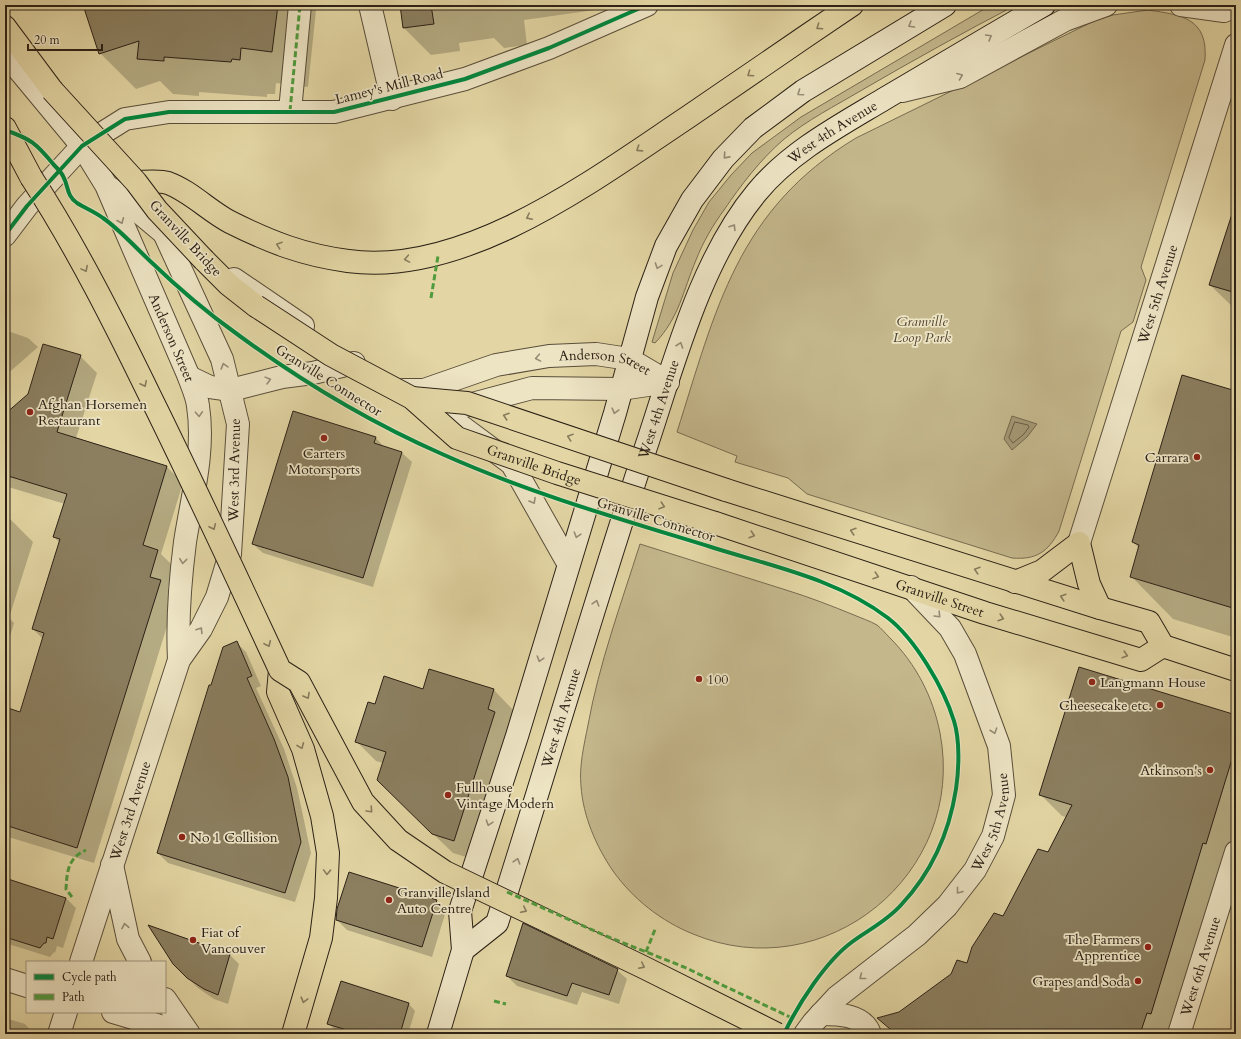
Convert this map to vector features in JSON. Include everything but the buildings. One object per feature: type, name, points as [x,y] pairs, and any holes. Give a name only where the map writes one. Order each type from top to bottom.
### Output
[{"type":"highway","points":[[136,182],[167,182],[228,221],[277,245],[311,254],[350,261],[391,262],[433,254],[474,242],[551,206],[672,127],[852,5]]},
{"type":"highway","name":"Granville Bridge","points":[[5,27],[52,90],[136,182],[157,210],[228,284],[256,306],[332,355],[408,394],[457,438],[557,473],[715,523]]},
{"type":"highway","points":[[5,128],[31,177],[67,234],[118,330],[191,479],[280,670],[278,692],[303,750],[322,816],[328,853],[326,898],[321,938],[293,1034]]},
{"type":"highway","name":"Granville Bridge","points":[[408,394],[467,403],[726,490],[1015,582]]},
{"type":"highway","name":"Granville Street","points":[[715,523],[911,587],[985,613],[1141,660],[1163,646]]},
{"type":"highway","points":[[1015,582],[1042,571],[1079,543],[1089,584],[1100,608]]},
{"type":"highway","points":[[1015,582],[1149,622],[1163,646],[1236,670]]},
{"type":"highway","points":[[280,670],[299,682],[363,802],[398,840],[445,872],[643,967],[777,1034]]},
{"type":"street","points":[[290,111],[300,5]]},
{"type":"street","points":[[370,5],[392,99]]},
{"type":"street","name":"Lamey's Mill Road","points":[[5,235],[30,202],[82,146],[126,119],[169,112],[334,112],[392,99],[466,79],[521,59],[627,15],[647,5]]},
{"type":"street","points":[[438,1034],[463,950],[460,911],[517,736],[647,297],[666,246],[692,200],[723,159],[753,128],[803,91],[945,5]]},
{"type":"street","name":"West 4th Avenue","points":[[463,950],[497,923],[612,549],[686,328],[710,271],[731,229],[758,192],[792,159],[831,131],[1044,5]]},
{"type":"street","points":[[895,92],[960,78],[1065,20],[1106,5]]},
{"type":"street","points":[[1181,5],[1224,11],[1236,6]]},
{"type":"street","name":"West 5th Avenue","points":[[1079,543],[1236,45]]},
{"type":"street","name":"Anderson Street","points":[[5,49],[14,64],[82,146],[106,185],[189,377],[210,387],[231,390],[282,377],[313,373],[354,363]]},
{"type":"street","name":"Anderson Street","points":[[106,185],[164,233],[272,302],[354,363],[436,409],[512,464],[568,563]]},
{"type":"street","name":"West 3rd Avenue","points":[[164,233],[222,359],[231,390],[238,424],[230,554],[217,597],[201,629],[178,660]]},
{"type":"street","name":"Anderson Street","points":[[408,394],[424,390],[496,365],[549,356],[596,354],[629,359],[668,382]]},
{"type":"street","name":"West 3rd Avenue","points":[[81,961],[178,660],[178,612],[185,543],[198,463],[200,432],[198,405],[189,377]]},
{"type":"street","name":"Anderson Street","points":[[436,409],[460,407],[532,388],[621,389],[668,382]]},
{"type":"street","name":"West 5th Avenue","points":[[805,1034],[837,997],[917,935],[947,906],[975,870],[993,836],[1004,795],[999,746],[966,654],[950,628],[911,587]]},
{"type":"street","name":"West 6th Avenue","points":[[1180,1034],[1236,852]]},
{"type":"street","points":[[112,865],[128,939],[139,961]]},
{"type":"street","points":[[5,979],[26,986]]},
{"type":"street","points":[[166,1001],[188,1034]]},
{"type":"street","points":[[59,1034],[66,1013]]},
{"type":"street","points":[[116,1013],[188,1034]]},
{"type":"street","points":[[821,1014],[844,1015],[860,1021],[869,1030],[870,1034]]},
{"type":"green space","points":[[991,5],[1016,5],[919,57],[821,114],[783,140],[759,164],[744,182],[716,222],[699,253],[691,271],[680,304],[670,324],[655,343],[652,342],[673,273],[693,230],[709,202],[731,175],[752,153],[801,117]]},
{"type":"green space","name":"Granville Loop Park","points":[[1148,10],[1182,17],[1197,27],[1202,35],[1205,46],[1205,60],[1141,267],[1146,280],[1133,322],[1121,331],[1059,531],[1046,549],[1035,556],[1028,558],[1012,558],[807,494],[788,478],[735,462],[737,456],[677,432],[719,304],[736,266],[757,230],[783,197],[816,166],[856,138],[1094,21],[1113,15]]},
{"type":"green space","points":[[640,544],[803,596],[837,608],[877,625],[908,659],[922,682],[933,707],[940,733],[943,784],[931,832],[909,873],[876,907],[836,932],[791,946],[743,947],[693,934],[659,916],[629,891],[613,871],[601,851],[591,830],[584,808],[581,778],[582,756],[604,657]]},
{"type":"water","points":[[1012,416],[1037,424],[1027,437],[1012,450],[1004,439]]},
{"type":"marked path","points":[[290,111],[300,5]]},
{"type":"marked path","points":[[431,298],[438,256]]},
{"type":"marked path","points":[[72,897],[66,889],[68,871],[75,857],[86,850]]},
{"type":"marked path","points":[[507,892],[606,936],[684,967],[792,1018]]},
{"type":"marked path","points":[[646,952],[656,927]]},
{"type":"marked path","points":[[494,1001],[506,1004]]},
{"type":"cycle path","points":[[5,235],[27,206],[82,146],[125,119],[169,112],[334,112],[465,79],[549,48],[647,5]]},
{"type":"cycle path","name":"Granville Connector","points":[[5,130],[27,139],[37,147],[61,173],[65,180],[69,194],[73,200],[100,216],[115,228],[170,279],[225,326],[336,400],[415,442],[508,481],[609,516],[825,583],[847,593],[888,618],[908,638],[936,679],[949,708],[956,729],[958,746],[958,773],[953,806],[944,837],[930,866],[912,892],[896,911],[852,942],[832,960],[805,997],[784,1034]]},
{"type":"place","name":"Afghan Horsemen Restaurant","points":[[30,412]]},
{"type":"place","name":"Carters Motorsports","points":[[324,438]]},
{"type":"place","name":"Carrara","points":[[1197,457]]},
{"type":"place","name":"100","points":[[699,679]]},
{"type":"place","name":"Langmann House","points":[[1092,682]]},
{"type":"place","name":"Cheesecake etc.","points":[[1160,705]]},
{"type":"place","name":"Atkinson's","points":[[1210,770]]},
{"type":"place","name":"Fullhouse Vintage Modern","points":[[448,795]]},
{"type":"place","name":"No 1 Collision","points":[[182,837]]},
{"type":"place","name":"Granville Island Auto Centre","points":[[389,900]]},
{"type":"place","name":"Fiat of Vancouver","points":[[193,940]]},
{"type":"place","name":"The Farmers Apprentice","points":[[1148,947]]},
{"type":"place","name":"Grapes and Soda","points":[[1138,981]]}]
